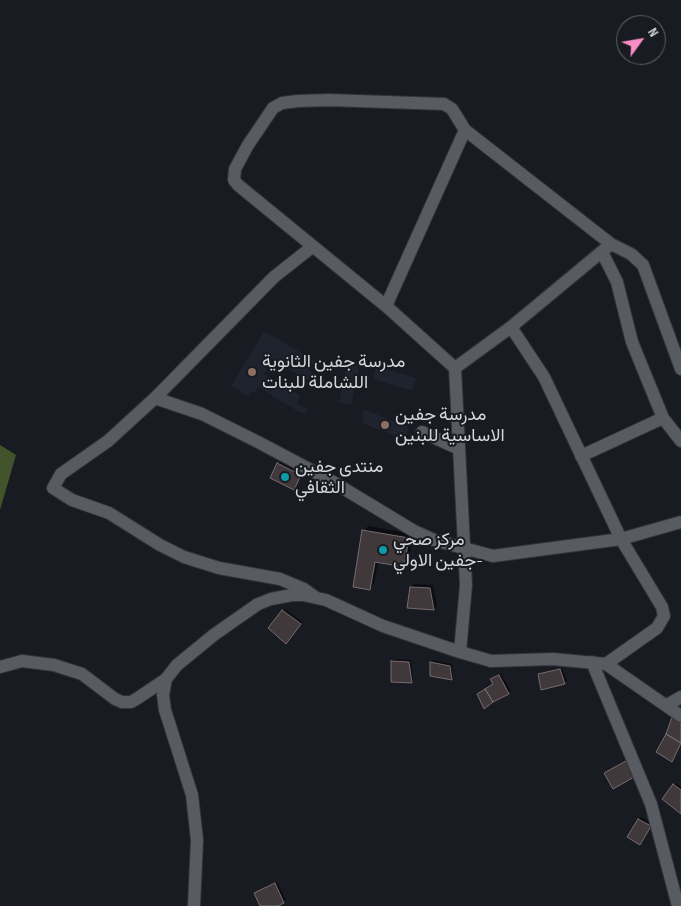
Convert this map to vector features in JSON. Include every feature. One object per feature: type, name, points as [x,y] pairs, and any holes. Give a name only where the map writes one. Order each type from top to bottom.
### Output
[{"type":"street","points":[[460,652],[466,585],[455,368],[386,306],[312,247],[282,219],[242,190],[234,180],[235,169],[248,144],[273,108],[282,103],[329,100],[444,104],[452,109],[465,130],[568,208],[607,248],[632,342],[663,418],[681,441]]},
{"type":"street","points":[[386,306],[465,130]]},
{"type":"street","points":[[312,247],[274,277],[155,398],[108,441],[61,474],[53,488],[72,500],[109,514],[160,545],[184,557],[219,568],[280,579],[304,589],[315,597],[383,626],[460,652],[491,661],[553,659],[606,664],[681,716]]},
{"type":"street","points":[[455,368],[511,327],[607,248]]},
{"type":"street","points":[[607,248],[631,254],[643,265],[681,369]]},
{"type":"street","points":[[511,327],[544,377],[621,539],[658,602],[664,616],[657,628],[606,664]]},
{"type":"street","points":[[155,398],[202,414],[258,442],[328,479],[414,531],[434,540],[464,546],[493,556],[621,539],[681,522]]},
{"type":"street","points":[[581,456],[663,418]]},
{"type":"street","points":[[422,432],[459,449]]},
{"type":"street","points":[[0,667],[22,661],[54,665],[82,674],[115,699],[122,702],[130,702],[166,679],[177,665],[197,648],[258,604],[282,596],[315,597]]},
{"type":"street","points":[[592,662],[653,811],[678,906]]},
{"type":"street","points":[[166,679],[163,695],[165,710],[192,795],[196,840],[194,906]]},
{"type":"street","points":[[667,705],[681,697]]},
{"type":"shaded area","name":"مدرسة جفين الثانوية اللشاملة للبنات","points":[[264,331],[315,361],[309,370],[329,382],[324,390],[272,359],[264,374],[301,396],[297,403],[308,409],[307,413],[299,412],[258,387],[254,393],[251,392],[248,396],[231,386]]},
{"type":"shaded area","name":"مدرسة جفين الاساسية للبنين","points":[[348,361],[360,364],[351,405],[339,402]]},
{"type":"shaded area","name":"مدرسة جفين الاساسية للبنين","points":[[376,366],[416,378],[412,391],[373,379]]},
{"type":"shaded area","name":"مدرسة جفين الاساسية للبنين","points":[[363,409],[408,427],[406,440],[362,423]]},
{"type":"green space","points":[[0,445],[16,455],[0,510]]},
{"type":"building","name":"منتدى جفين الثقافي","points":[[277,463],[301,475],[294,490],[270,478]]},
{"type":"building","name":"مركز صحي جفين الاولي-","points":[[362,530],[409,538],[404,567],[375,562],[370,590],[353,587]]},
{"type":"building","points":[[410,587],[430,588],[434,610],[407,608]]},
{"type":"building","points":[[282,610],[301,624],[286,644],[268,628]]},
{"type":"building","points":[[391,661],[409,662],[412,683],[391,682]]},
{"type":"building","points":[[430,662],[450,666],[452,680],[430,676]]},
{"type":"building","points":[[560,669],[565,684],[541,690],[538,674]]},
{"type":"building","points":[[499,675],[509,694],[493,702],[485,689],[493,684],[490,679]]},
{"type":"building","points":[[485,689],[493,702],[484,709],[477,694]]},
{"type":"building","points":[[672,717],[681,723],[681,743],[666,734]]},
{"type":"building","points":[[666,734],[681,743],[672,762],[656,752]]},
{"type":"building","points":[[626,761],[634,777],[613,789],[604,773]]},
{"type":"building","points":[[673,784],[681,790],[681,814],[662,799]]},
{"type":"building","points":[[638,819],[651,826],[640,845],[627,837]]},
{"type":"building","points":[[275,883],[284,903],[278,906],[260,906],[254,893]]},
{"type":"place","name":"مدرسة جفين الثانوية اللشاملة للبنات","points":[[252,372]]},
{"type":"place","name":"مدرسة جفين الاساسية للبنين","points":[[385,425]]},
{"type":"place","name":"منتدى جفين الثقافي","points":[[285,477]]},
{"type":"place","name":"مركز صحي جفين الاولي-","points":[[383,550]]}]
